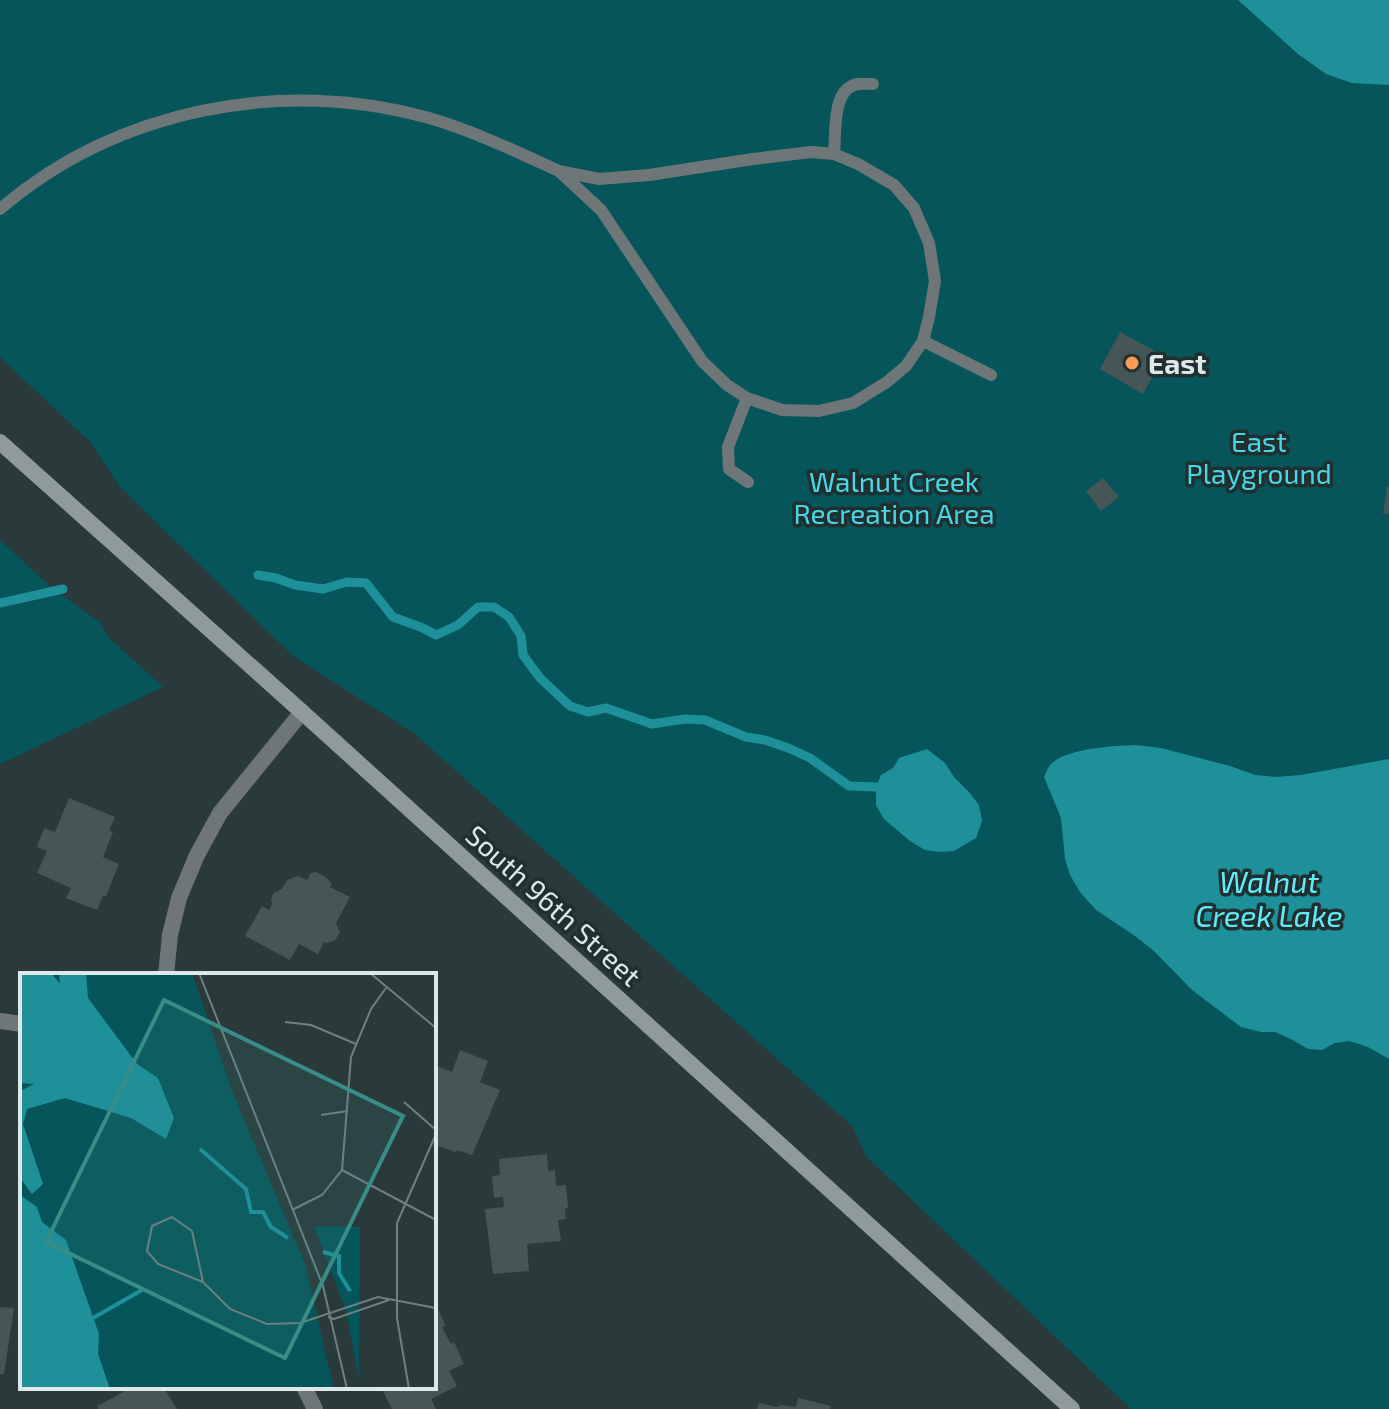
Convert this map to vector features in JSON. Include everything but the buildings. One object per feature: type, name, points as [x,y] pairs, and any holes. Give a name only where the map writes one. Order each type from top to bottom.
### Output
[{"type":"main road","name":"South 96th Street","points":[[0,442],[1072,1409]]},
{"type":"street","points":[[166,973],[170,935],[179,898],[197,855],[220,813],[302,712]]},
{"type":"street","points":[[0,1021],[20,1024]]},
{"type":"street","points":[[305,1389],[315,1409]]},
{"type":"lane","points":[[834,154],[838,101],[846,89],[857,84],[873,84]]},
{"type":"lane","points":[[0,209],[65,163],[111,139],[162,120],[266,101],[318,100],[428,118],[482,137],[559,171],[599,179],[811,152],[834,154],[894,185],[914,208],[929,243],[935,281],[923,341],[906,366],[853,403],[819,411],[782,410],[747,398],[727,385],[702,361],[601,210],[559,171]]},
{"type":"lane","points":[[923,341],[991,375]]},
{"type":"lane","points":[[747,398],[728,447],[729,469],[748,482]]},
{"type":"green space","name":"Walnut Creek Recreation Area","points":[[0,0],[1389,0],[1389,1409],[1131,1409],[866,1156],[852,1126],[415,734],[293,656],[120,487],[91,443],[0,357]]},
{"type":"green space","points":[[0,540],[53,589],[100,622],[108,637],[163,687],[0,764]]},
{"type":"water","points":[[1238,0],[1389,0],[1389,85],[1352,83],[1326,74],[1298,54]]},
{"type":"water","name":"Walnut Creek Lake","points":[[1135,745],[1161,748],[1255,775],[1276,777],[1389,759],[1389,1059],[1349,1041],[1335,1043],[1322,1050],[1308,1049],[1275,1032],[1241,1027],[1192,990],[1154,951],[1096,910],[1080,892],[1070,875],[1065,859],[1061,818],[1044,777],[1050,765],[1067,755],[1090,749]]},
{"type":"water","points":[[927,749],[945,763],[979,805],[982,821],[976,838],[954,851],[925,850],[884,819],[876,805],[876,787],[881,775],[893,768],[899,758]]},
{"type":"waterway","points":[[258,575],[323,589],[347,582],[366,583],[393,617],[436,635],[458,625],[478,607],[494,607],[509,617],[521,636],[523,655],[540,678],[570,706],[588,712],[606,708],[652,724],[685,719],[705,720],[810,758],[849,786],[876,787]]},
{"type":"waterway","points":[[0,603],[63,589]]},
{"type":"place","name":"East","points":[[1132,363]]},
{"type":"park label","name":"East Playground","points":[[1259,457]]}]
